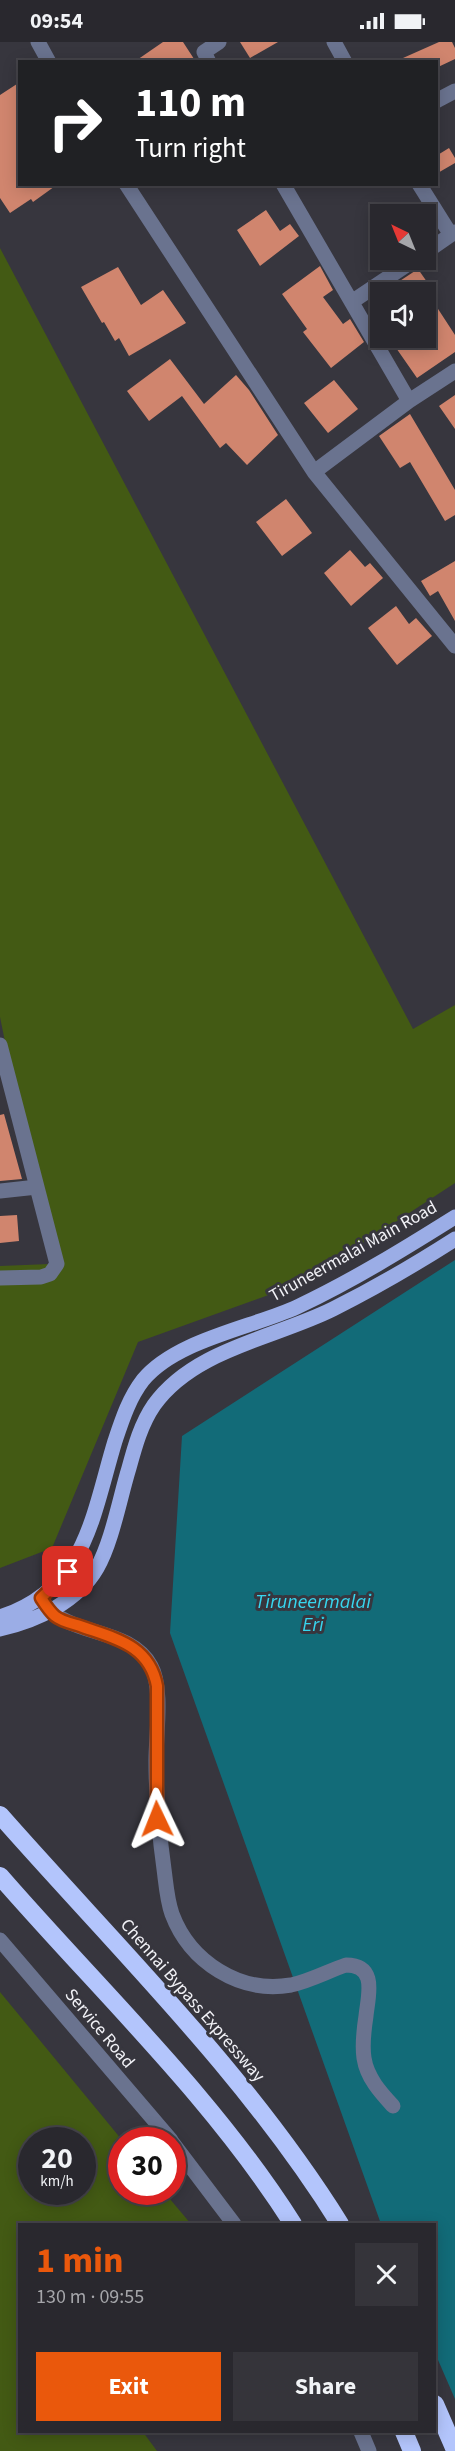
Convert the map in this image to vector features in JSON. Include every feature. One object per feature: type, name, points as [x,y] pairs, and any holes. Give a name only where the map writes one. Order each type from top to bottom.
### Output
[{"type":"highway","name":"Chennai Bypass Expressway","points":[[0,1815],[241,2084],[298,2160],[339,2223]]},
{"type":"highway","points":[[0,1876],[214,2115],[263,2180],[291,2223]]},
{"type":"highway","points":[[436,2406],[455,2450]]},
{"type":"highway","points":[[404,2433],[412,2451]]},
{"type":"main road","name":"Tiruneermalai Main Road","points":[[0,1629],[45,1604],[78,1555],[124,1414],[136,1389],[153,1369],[164,1360],[191,1346],[299,1306],[363,1272],[455,1217]]},
{"type":"main road","name":"Tiruneermalai Main Road","points":[[0,1617],[77,1593],[99,1566],[138,1436],[154,1406],[165,1391],[179,1379],[212,1359],[333,1310],[455,1239]]},
{"type":"street","points":[[38,42],[48,60]]},
{"type":"street","points":[[208,60],[204,52],[219,42]]},
{"type":"street","points":[[334,42],[344,60]]},
{"type":"street","points":[[438,100],[455,91]]},
{"type":"street","points":[[127,186],[314,472],[455,646]]},
{"type":"street","points":[[284,186],[409,401]]},
{"type":"street","points":[[420,186],[453,234],[436,245]]},
{"type":"street","points":[[352,301],[399,270]]},
{"type":"street","points":[[314,472],[409,401],[455,371]]},
{"type":"street","points":[[0,1048],[57,1264],[50,1274],[41,1277],[0,1278]]},
{"type":"street","points":[[0,1191],[37,1187]]},
{"type":"street","points":[[45,1604],[60,1619],[130,1645],[150,1664],[157,1686],[157,1819],[172,1914],[185,1938],[212,1967],[241,1982],[268,1986],[290,1985],[346,1965],[355,1965],[362,1969],[367,1976],[369,1996],[364,2058],[373,2082],[393,2106]]},
{"type":"street","name":"Service Road","points":[[0,1940],[160,2127]]},
{"type":"street","name":"Service Road","points":[[186,2160],[233,2223]]},
{"type":"street","points":[[361,2433],[369,2451]]},
{"type":"green space","points":[[0,248],[413,1029],[455,1005],[455,1183],[302,1283],[138,1342],[52,1548],[0,1568],[0,1266],[50,1264],[0,1017]]},
{"type":"green space","points":[[0,1992],[111,2127],[108,2127],[108,2205],[175,2205],[190,2223],[18,2223],[18,2433],[144,2433],[157,2451],[0,2451]]},
{"type":"water","name":"Tiruneermalai Eri","points":[[455,1260],[455,2399],[436,2355],[436,2223],[381,2223],[170,1633],[182,1436]]},
{"type":"building","points":[[163,42],[183,42],[195,60],[137,60]]},
{"type":"building","points":[[240,42],[278,42],[250,58]]},
{"type":"building","points":[[439,42],[452,42],[455,48],[455,59],[438,67],[438,60],[398,60]]},
{"type":"building","points":[[18,83],[18,186],[55,186],[33,202],[31,199],[10,213],[0,198],[0,95]]},
{"type":"building","points":[[449,148],[455,158],[455,163],[438,173],[438,155]]},
{"type":"building","points":[[266,210],[280,231],[290,224],[299,236],[260,266],[237,230]]},
{"type":"building","points":[[320,266],[333,290],[323,297],[343,324],[350,319],[364,342],[331,368],[303,332],[307,329],[282,294]]},
{"type":"building","points":[[118,267],[141,305],[163,290],[186,323],[129,356],[119,338],[115,341],[104,322],[102,323],[81,287]]},
{"type":"building","points":[[419,270],[427,282],[398,282]]},
{"type":"building","points":[[436,306],[455,335],[455,352],[417,378],[396,348],[436,348]]},
{"type":"building","points":[[170,359],[204,404],[236,375],[249,390],[278,435],[247,465],[226,443],[220,448],[182,396],[149,421],[127,391]]},
{"type":"building","points":[[334,380],[358,409],[328,433],[304,403]]},
{"type":"building","points":[[455,395],[455,429],[439,406]]},
{"type":"building","points":[[410,414],[455,490],[455,515],[445,521],[410,462],[400,468],[379,436]]},
{"type":"building","points":[[286,499],[312,533],[282,556],[256,522]]},
{"type":"building","points":[[350,550],[365,567],[370,563],[383,578],[351,606],[324,573]]},
{"type":"building","points":[[455,561],[455,621],[438,591],[430,596],[421,581]]},
{"type":"building","points":[[396,606],[409,624],[416,618],[432,636],[397,665],[368,628]]},
{"type":"building","points":[[4,1114],[22,1179],[0,1181],[0,1115]]},
{"type":"building","points":[[17,1215],[19,1241],[0,1243],[0,1216]]},
{"type":"route","points":[[68,1572],[41,1598],[54,1616],[130,1645],[150,1664],[155,1675],[157,1686],[157,1819]]}]
